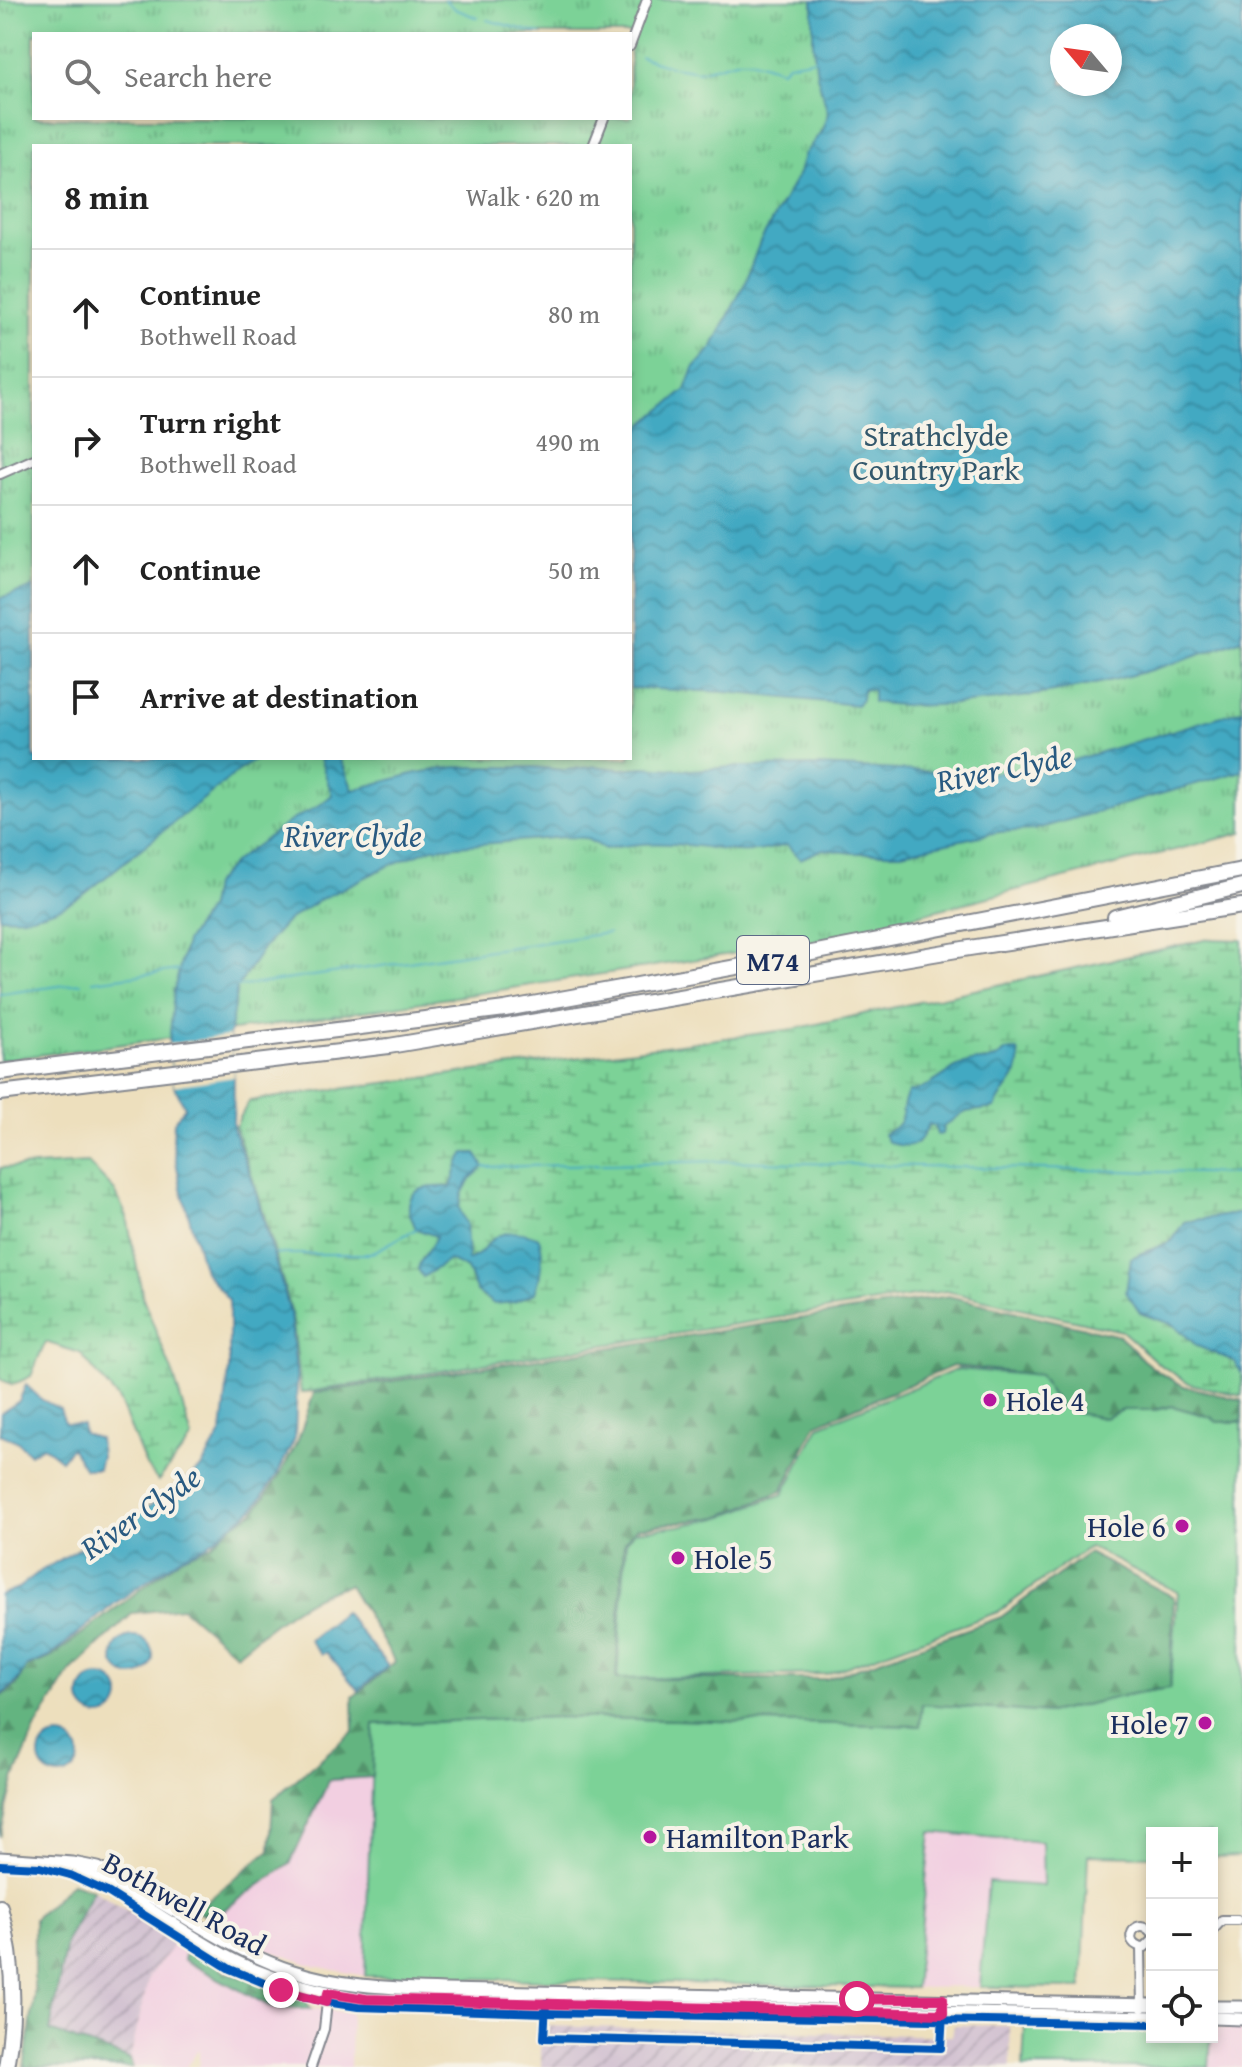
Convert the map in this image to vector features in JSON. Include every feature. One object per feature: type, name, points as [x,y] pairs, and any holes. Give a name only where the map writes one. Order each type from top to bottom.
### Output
[{"type":"highway","name":"M74","points":[[0,1072],[505,1009],[1242,870]]},
{"type":"highway","name":"M74","points":[[0,1093],[389,1046],[1014,941],[1242,886]]},
{"type":"highway","points":[[1014,941],[1242,906]]},
{"type":"highway","points":[[0,1907],[12,1983],[11,2035],[6,2067]]},
{"type":"main road","name":"Bothwell Road","points":[[0,1858],[73,1863],[98,1868],[244,1950],[291,1970],[369,1986],[943,1999],[1017,2009]]},
{"type":"main road","name":"Bothwell Road","points":[[48,1862],[93,1878],[236,1961],[285,1982],[366,1999],[943,2014],[1017,2009],[1146,2011]]},
{"type":"main road","points":[[943,1999],[943,2014]]},
{"type":"main road","points":[[1218,2007],[1242,2007]]},
{"type":"main road","points":[[1218,2018],[1242,2019]]},
{"type":"street","points":[[632,41],[647,0]]},
{"type":"street","points":[[595,143],[603,120]]},
{"type":"street","points":[[0,474],[32,461]]},
{"type":"street","points":[[1218,1924],[1222,1920],[1237,1920]]},
{"type":"street","points":[[1146,1927],[1141,1926],[1132,1932],[1133,1942],[1141,1947],[1146,1946]]},
{"type":"street","points":[[1141,1947],[1146,2000]]},
{"type":"street","points":[[311,2067],[324,2029],[328,1993]]},
{"type":"street","points":[[546,2003],[544,2038],[941,2048],[943,2014]]},
{"type":"shaded area","points":[[372,1777],[365,1976],[314,1966],[252,1944],[212,1918],[221,1914],[314,1814],[329,1780]]},
{"type":"shaded area","points":[[931,1832],[1042,1841],[1043,1886],[988,1882],[980,1987],[915,1988]]},
{"type":"shaded area","points":[[93,1890],[177,1940],[149,1976],[130,2059],[50,2031],[66,1942]]},
{"type":"shaded area","points":[[177,1940],[186,1950],[184,1961],[273,2007],[351,2013],[350,2067],[199,2067],[199,2049],[186,2067],[133,2067],[130,2059],[149,1976]]},
{"type":"shaded area","points":[[954,2025],[1010,2026],[1011,2067],[541,2067],[541,2026],[952,2036]]},
{"type":"shaded area","points":[[1218,2028],[1242,2028],[1242,2067],[1209,2067],[1211,2043],[1218,2043]]},
{"type":"green space","name":"Strathclyde Country Park","points":[[0,0],[1242,0],[1242,833],[815,941],[287,1023],[0,1060]]},
{"type":"green space","points":[[1209,939],[1242,940],[1242,1213],[1184,1222],[1172,1241],[1131,1258],[1140,1313],[1174,1325],[1197,1346],[1234,1361],[1242,1374],[1242,1396],[1191,1384],[1160,1365],[1122,1331],[946,1291],[301,1393],[292,1314],[260,1200],[235,1127],[249,1101],[794,1029]]},
{"type":"green space","points":[[88,1163],[115,1191],[127,1217],[143,1298],[174,1377],[192,1438],[158,1481],[146,1466],[119,1400],[80,1353],[45,1342],[31,1376],[13,1385],[0,1379],[0,1168]]},
{"type":"green space","points":[[948,1296],[1120,1336],[1143,1360],[1184,1386],[1242,1400],[1242,1421],[1217,1422],[1211,1417],[1172,1406],[1154,1410],[1123,1410],[1105,1418],[1076,1413],[1059,1405],[1039,1375],[953,1366],[816,1424],[782,1491],[718,1517],[636,1528],[624,1543],[616,1679],[826,1679],[1001,1617],[1088,1553],[1174,1597],[1170,1688],[1049,1713],[922,1704],[920,1726],[555,1717],[374,1724],[372,1777],[329,1780],[290,1864],[212,1918],[195,1910],[270,1850],[273,1799],[354,1731],[353,1697],[395,1662],[349,1585],[333,1589],[303,1604],[236,1654],[182,1608],[133,1613],[70,1672],[36,1727],[15,1777],[0,1837],[0,1697],[16,1686],[26,1667],[50,1658],[183,1557],[212,1545],[229,1527],[254,1512],[281,1473],[298,1440],[314,1393]]},
{"type":"green space","points":[[958,1369],[1039,1376],[1057,1402],[1101,1418],[1123,1410],[1156,1410],[1172,1406],[1211,1417],[1217,1422],[1242,1422],[1242,1856],[1218,1857],[1218,1827],[1146,1827],[1146,1856],[1088,1855],[1082,1988],[980,1987],[988,1882],[1043,1886],[1042,1842],[931,1832],[915,1988],[365,1976],[373,1724],[555,1717],[919,1726],[921,1704],[1049,1713],[1170,1688],[1178,1592],[1089,1547],[998,1612],[827,1674],[617,1679],[626,1542],[634,1531],[718,1518],[783,1494],[819,1426]]},
{"type":"green space","points":[[72,1883],[93,1890],[66,1942],[50,2031],[130,2059],[133,2067],[24,2067],[34,2002],[34,1919]]},
{"type":"green space","points":[[190,1946],[225,1971],[306,2001],[311,2009],[273,2008],[184,1960]]},
{"type":"green space","points":[[1025,2025],[1146,2027],[1146,2043],[1211,2043],[1209,2067],[1023,2067]]},
{"type":"water","points":[[813,0],[1242,0],[1242,639],[1117,679],[1054,692],[959,704],[873,702],[873,690],[863,689],[862,699],[857,705],[726,692],[632,688],[632,433],[686,390],[694,368],[712,348],[743,287],[760,242],[799,173],[804,155],[822,130],[828,113],[817,75]]},
{"type":"water","points":[[32,588],[32,760],[256,760],[82,896],[43,913],[22,917],[0,917],[0,598]]},
{"type":"water","name":"River Clyde","points":[[1242,710],[1242,771],[1033,830],[998,832],[901,853],[853,853],[823,849],[800,859],[787,845],[747,851],[666,844],[635,844],[605,849],[585,838],[564,837],[433,848],[321,899],[288,920],[264,947],[237,988],[229,1036],[234,1077],[233,1129],[252,1179],[290,1313],[297,1380],[295,1438],[278,1473],[254,1508],[207,1545],[182,1557],[114,1604],[49,1657],[27,1666],[14,1685],[0,1695],[0,1595],[18,1588],[39,1572],[143,1511],[201,1468],[222,1432],[229,1370],[229,1300],[204,1271],[181,1188],[173,1144],[174,1122],[185,1107],[174,1086],[169,1044],[174,991],[186,942],[209,907],[213,885],[235,861],[332,795],[321,760],[341,760],[353,790],[416,773],[455,767],[565,770],[595,766],[691,770],[819,766],[978,774],[1047,768]]},
{"type":"water","points":[[1006,1051],[1018,1051],[1018,1068],[995,1108],[964,1112],[943,1127],[942,1134],[937,1135],[935,1126],[929,1124],[915,1144],[906,1146],[888,1141],[884,1134],[901,1120],[909,1092],[926,1087],[955,1068],[994,1059]]},
{"type":"water","points":[[465,1153],[476,1153],[484,1167],[470,1179],[459,1208],[466,1223],[468,1260],[494,1238],[505,1233],[523,1233],[539,1238],[542,1266],[535,1293],[514,1302],[494,1304],[477,1292],[467,1269],[449,1260],[423,1277],[418,1269],[436,1236],[416,1229],[409,1210],[412,1196],[423,1189],[451,1187]]},
{"type":"water","points":[[1242,1213],[1242,1374],[1234,1361],[1197,1346],[1174,1325],[1140,1313],[1126,1292],[1131,1258],[1172,1241],[1184,1222]]},
{"type":"water","points":[[26,1385],[42,1400],[60,1409],[65,1423],[82,1425],[83,1433],[99,1439],[101,1456],[98,1469],[85,1469],[71,1448],[61,1460],[43,1446],[30,1454],[17,1441],[0,1434],[1,1413],[19,1401]]},
{"type":"water","points":[[344,1612],[388,1666],[358,1690],[326,1652],[321,1655],[309,1640]]},
{"type":"water","points":[[133,1636],[147,1642],[153,1656],[147,1670],[133,1676],[119,1670],[113,1656],[119,1642]]},
{"type":"water","points":[[100,1676],[114,1682],[120,1696],[114,1710],[100,1716],[86,1710],[80,1696],[86,1682]]},
{"type":"water","points":[[59,1736],[73,1742],[79,1756],[73,1770],[59,1776],[45,1770],[39,1756],[45,1742]]},
{"type":"pier","points":[[229,1036],[234,1077],[174,1086],[169,1044]]},
{"type":"waterway","points":[[445,0],[455,9],[478,18]]},
{"type":"waterway","points":[[487,20],[532,32]]},
{"type":"waterway","points":[[641,57],[699,71],[740,60],[782,70],[788,64],[815,59]]},
{"type":"waterway","points":[[237,987],[608,933]]},
{"type":"waterway","points":[[93,981],[179,970]]},
{"type":"waterway","points":[[0,994],[81,983]]},
{"type":"waterway","points":[[484,1167],[724,1161],[1242,1174]]},
{"type":"waterway","points":[[276,1254],[370,1254],[416,1229]]},
{"type":"cycle path","points":[[0,1865],[40,1867],[70,1875],[109,1893],[230,1969],[281,1990],[358,2007],[1146,2024]]},
{"type":"cycle path","points":[[546,2003],[544,2038],[941,2048],[943,2014]]},
{"type":"place","name":"Hole 4","points":[[990,1400]]},
{"type":"place","name":"Hole 6","points":[[1182,1526]]},
{"type":"place","name":"Hole 5","points":[[678,1558]]},
{"type":"place","name":"Hole 7","points":[[1205,1723]]},
{"type":"place","name":"Hamilton Park","points":[[650,1837]]},
{"type":"route","points":[[281,1990],[326,2002],[328,1993],[366,1999],[943,2014],[943,1999],[857,1999]]}]
